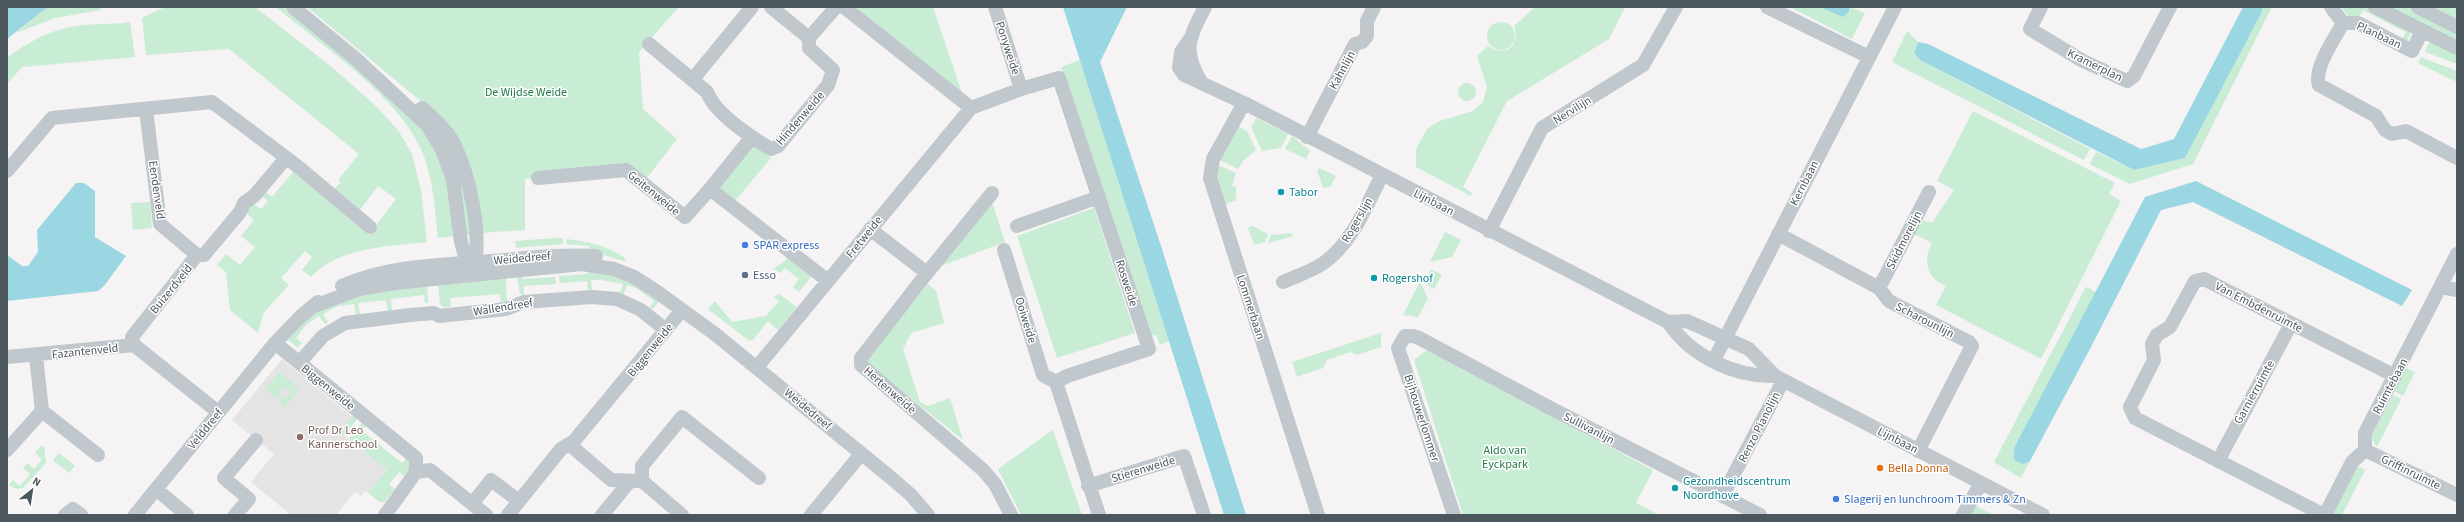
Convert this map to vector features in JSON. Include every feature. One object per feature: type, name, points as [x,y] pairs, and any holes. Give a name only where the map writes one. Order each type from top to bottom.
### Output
[{"type":"street","points":[[275,343],[300,317],[336,289],[363,277],[391,270],[472,269],[453,179],[442,150],[427,126],[356,59],[293,7]]},
{"type":"street","points":[[693,79],[752,7]]},
{"type":"street","name":"Hindenweide","points":[[649,44],[693,79],[707,92],[711,102],[752,138],[771,149],[778,146],[828,85],[833,70],[809,48],[809,38],[771,7]]},
{"type":"street","points":[[809,38],[836,7]]},
{"type":"street","points":[[844,7],[971,108]]},
{"type":"street","name":"Ponyweide","points":[[995,7],[1021,89]]},
{"type":"street","name":"Lijnbaan","points":[[1205,7],[1192,36],[1189,53],[1190,64],[1200,82],[1244,103],[1489,231],[1668,322],[1688,322],[1749,349],[1779,378],[2043,515]]},
{"type":"street","name":"Kahnlijn","points":[[1307,136],[1355,44],[1362,42],[1367,36],[1367,21],[1374,7]]},
{"type":"street","name":"Nervilijn","points":[[1489,231],[1542,128],[1643,65],[1676,7]]},
{"type":"street","points":[[1767,7],[1872,51]]},
{"type":"street","name":"Kramerplan","points":[[2041,7],[2030,30],[2083,61],[2128,81],[2134,76],[2170,7]]},
{"type":"street","name":"Planbaan","points":[[2331,7],[2343,23],[2358,23],[2412,51],[2422,31]]},
{"type":"street","name":"Planbaan","points":[[2375,7],[2457,48]]},
{"type":"street","points":[[2418,7],[2457,27]]},
{"type":"street","name":"Kernbaan","points":[[1714,360],[1894,9]]},
{"type":"street","points":[[2343,23],[2319,68],[2317,79],[2319,85],[2376,116],[2385,130],[2392,134],[2406,131],[2457,158]]},
{"type":"street","name":"Rosweide","points":[[971,108],[1021,89],[1059,78],[1149,349],[1067,376],[1056,382]]},
{"type":"street","points":[[7,171],[52,118],[146,110],[212,102],[286,158],[370,227]]},
{"type":"street","name":"Lommerbaan","points":[[1244,103],[1213,159],[1210,178],[1318,515]]},
{"type":"street","name":"Fretweide","points":[[757,367],[971,108]]},
{"type":"street","name":"Eendenveld","points":[[146,110],[160,224],[197,255]]},
{"type":"street","name":"Geitenweide","points":[[538,178],[626,170],[684,217],[710,189],[752,138]]},
{"type":"street","name":"Buizerdveld","points":[[134,345],[132,337],[197,255],[204,255],[240,212],[244,203],[254,196],[286,158]]},
{"type":"street","name":"Rogerslijn","points":[[1283,282],[1324,263],[1339,250],[1350,238],[1382,175]]},
{"type":"street","points":[[710,189],[828,281]]},
{"type":"street","name":"Skidmorelijn","points":[[1879,288],[1929,192]]},
{"type":"street","points":[[870,229],[927,273],[992,193]]},
{"type":"street","points":[[1018,226],[1099,197]]},
{"type":"street","name":"Scharounlijn","points":[[1778,234],[1879,288],[1889,301],[1969,342],[1972,346],[1918,451]]},
{"type":"street","name":"Ooiweide","points":[[1004,250],[1043,375],[1056,382]]},
{"type":"street","name":"Weidedreef","points":[[472,269],[560,254],[596,256],[638,272],[672,298],[682,310]]},
{"type":"street","name":"Ruimtebaan","points":[[2365,450],[2365,433],[2457,254]]},
{"type":"street","name":"Weidedreef","points":[[472,269],[509,271],[582,264],[600,265],[634,277],[682,310],[757,367],[911,495],[928,515]]},
{"type":"street","name":"Hertenweide","points":[[927,273],[861,358],[861,366],[983,470],[995,484],[1011,515]]},
{"type":"street","name":"Van Embdenruimte","points":[[2324,515],[2135,418],[2130,407],[2154,360],[2152,344],[2157,335],[2170,327],[2195,281],[2204,279],[2395,376]]},
{"type":"street","points":[[2441,287],[2457,290]]},
{"type":"street","name":"Wallendreef","points":[[299,363],[323,336],[345,324],[410,315],[434,313],[439,316],[506,309],[524,302],[592,298],[617,299],[641,310],[666,330]]},
{"type":"street","name":"Biggenweide","points":[[508,515],[561,449],[570,445],[682,310]]},
{"type":"street","name":"Lijnbaan","points":[[1668,322],[1678,337],[1697,352],[1735,372],[1754,377],[1779,378]]},
{"type":"street","name":"Garnierruimte","points":[[2218,461],[2291,324]]},
{"type":"street","name":"Bijhouwerlommer","points":[[1419,338],[1414,336],[1405,336],[1398,348],[1454,515]]},
{"type":"street","name":"Sullivanlijn","points":[[1419,338],[1556,411],[1760,515]]},
{"type":"street","name":"Biggenweide","points":[[275,343],[416,458],[416,472]]},
{"type":"street","name":"Velddreef","points":[[135,515],[275,343]]},
{"type":"street","points":[[134,345],[218,412]]},
{"type":"street","name":"Fazantenveld","points":[[7,357],[36,356],[134,345]]},
{"type":"street","name":"Fazantenveld","points":[[36,356],[42,410]]},
{"type":"street","name":"Renzo Pianolijn","points":[[1723,495],[1779,378]]},
{"type":"street","points":[[1056,382],[1088,486],[1099,515]]},
{"type":"street","points":[[7,450],[42,410],[98,455]]},
{"type":"street","points":[[602,515],[636,481],[642,466],[682,417],[759,478]]},
{"type":"street","points":[[235,515],[249,499],[224,478],[256,440]]},
{"type":"street","points":[[570,445],[611,480],[636,481],[682,515]]},
{"type":"street","points":[[2324,515],[2352,462],[2365,450]]},
{"type":"street","name":"Griffinruimte","points":[[2365,450],[2457,495]]},
{"type":"street","points":[[811,515],[861,454]]},
{"type":"street","name":"Stierenweide","points":[[1088,486],[1184,456],[1204,515]]},
{"type":"street","points":[[385,515],[416,472],[430,470],[486,515]]},
{"type":"street","points":[[472,504],[492,480],[519,501]]},
{"type":"street","points":[[1963,515],[1981,483]]},
{"type":"street","points":[[156,490],[187,515]]},
{"type":"street","points":[[65,515],[74,509],[81,515]]},
{"type":"shaded area","name":"Prof Dr Leo Kannerschool","points":[[282,359],[352,417],[340,432],[387,470],[368,493],[365,491],[361,496],[355,492],[336,515],[291,515],[251,482],[274,454],[232,420]]},
{"type":"green space","points":[[48,7],[101,7],[101,10],[55,18],[16,33]]},
{"type":"green space","points":[[165,7],[255,7],[333,68],[376,106],[398,130],[412,154],[421,190],[427,242],[381,247],[350,254],[335,259],[322,267],[311,277],[302,270],[312,257],[305,251],[281,278],[289,285],[264,312],[258,333],[230,310],[226,272],[217,265],[226,254],[240,265],[255,247],[241,236],[254,220],[247,214],[247,209],[250,205],[255,205],[261,209],[268,201],[262,196],[266,192],[272,197],[294,171],[369,235],[396,199],[378,186],[360,210],[334,190],[340,183],[339,179],[359,154],[229,49],[146,55],[142,18]]},
{"type":"green space","points":[[276,7],[283,7],[405,108],[428,133],[449,184],[454,236],[438,238],[433,192],[425,160],[410,129],[395,109],[335,54]]},
{"type":"green space","name":"De Wijdse Weide","points":[[307,7],[679,7],[639,52],[643,109],[677,139],[646,179],[622,163],[596,167],[596,171],[525,179],[525,230],[479,233],[474,189],[434,112]]},
{"type":"green space","points":[[856,7],[933,7],[961,90],[956,92]]},
{"type":"green space","points":[[1535,7],[1625,7],[1609,39],[1507,101],[1463,187],[1472,193],[1471,196],[1416,167],[1416,149],[1427,129],[1440,121],[1473,111],[1483,102],[1487,87],[1477,56],[1488,46],[1495,50],[1501,51],[1510,48],[1514,44],[1515,39],[1516,33],[1514,26]]},
{"type":"green space","points":[[1790,7],[1820,7],[1849,12],[1849,7],[1865,13],[1852,39]]},
{"type":"green space","points":[[2262,7],[2272,7],[2193,164],[2130,184],[2090,164],[2096,152],[2134,170],[2185,158],[2262,12]]},
{"type":"green space","points":[[2341,7],[2367,7],[2412,30],[2407,42],[2402,39],[2406,32],[2363,10],[2359,17],[2348,16]]},
{"type":"green space","points":[[2388,7],[2410,7],[2457,31],[2457,42]]},
{"type":"green space","points":[[2433,7],[2457,7],[2457,19]]},
{"type":"green space","points":[[130,22],[135,57],[22,67],[7,84],[7,58],[40,37],[58,30],[77,26]]},
{"type":"green space","points":[[1501,22],[1511,26],[1515,36],[1511,46],[1501,50],[1491,46],[1487,36],[1491,26]]},
{"type":"green space","points":[[1907,31],[1918,42],[1914,54],[1920,60],[2090,149],[2084,160],[1892,62]]},
{"type":"green space","points":[[2430,40],[2457,54],[2457,64],[2425,52]]},
{"type":"green space","points":[[2421,57],[2457,71],[2457,82],[2418,63]]},
{"type":"green space","points":[[1080,60],[1169,341],[1160,345],[1156,335],[1150,336],[1061,67]]},
{"type":"green space","points":[[1463,83],[1471,83],[1476,88],[1474,99],[1471,101],[1463,101],[1458,96],[1458,88]]},
{"type":"green space","points":[[1973,111],[2115,183],[2109,194],[2121,201],[2041,359],[1936,305],[1946,286],[1934,279],[1928,268],[1927,256],[1932,243],[1914,234],[1921,220],[1932,223],[1954,190],[1937,181]]},
{"type":"green space","points":[[1256,118],[1288,134],[1281,148],[1262,151],[1251,127]]},
{"type":"green space","points":[[1238,126],[1247,131],[1256,150],[1243,161],[1238,169],[1220,160]]},
{"type":"green space","points":[[442,135],[466,194],[470,235],[463,235]]},
{"type":"green space","points":[[1292,136],[1310,151],[1306,159],[1285,149]]},
{"type":"green space","points":[[753,146],[757,146],[771,158],[734,202],[721,191],[719,185]]},
{"type":"green space","points":[[1218,165],[1236,173],[1232,186],[1236,187],[1236,200],[1224,205],[1216,177]]},
{"type":"green space","points":[[1319,168],[1336,176],[1331,186],[1323,188],[1317,170]]},
{"type":"green space","points":[[150,202],[152,228],[133,230],[131,203]]},
{"type":"green space","points":[[992,202],[1005,242],[941,266]]},
{"type":"green space","points":[[1094,208],[1135,333],[1057,358],[1017,236]]},
{"type":"green space","points":[[1252,226],[1268,234],[1265,242],[1254,245],[1248,228]]},
{"type":"green space","points":[[1445,232],[1461,240],[1452,257],[1430,262]]},
{"type":"green space","points":[[1292,233],[1293,236],[1268,243],[1271,235]]},
{"type":"green space","points":[[563,238],[563,244],[516,248],[515,241]]},
{"type":"green space","points":[[566,239],[582,241],[605,247],[626,259],[624,261],[589,251],[589,246],[566,244]]},
{"type":"green space","points":[[788,258],[811,277],[799,292],[793,287],[799,279],[785,268],[780,273],[774,269]]},
{"type":"green space","points":[[588,269],[629,279],[660,300],[653,309],[650,307],[654,301],[636,288],[627,285],[623,295],[620,294],[623,284],[601,280],[591,280],[592,291],[588,291],[587,281],[560,283],[559,276],[588,274]]},
{"type":"green space","points":[[1431,269],[1442,275],[1434,289],[1428,285],[1426,280]]},
{"type":"green space","points":[[521,274],[523,279],[555,277],[556,284],[524,286],[524,295],[520,294],[517,275]]},
{"type":"green space","points":[[506,276],[507,302],[501,303],[500,294],[450,298],[451,307],[443,307],[440,304],[438,284]]},
{"type":"green space","points":[[1420,281],[1428,299],[1418,317],[1403,315]]},
{"type":"green space","points":[[427,284],[428,303],[425,303],[424,295],[391,299],[392,311],[388,312],[386,300],[358,303],[360,314],[356,315],[354,304],[338,306],[323,314],[328,322],[325,324],[319,316],[306,325],[296,338],[302,343],[298,348],[288,340],[303,324],[318,312],[334,303],[368,292]]},
{"type":"green space","points":[[928,284],[936,291],[944,323],[911,333],[903,349],[920,402],[928,406],[950,398],[963,440],[867,363],[867,359]]},
{"type":"green space","points":[[2086,287],[2096,292],[2014,448],[2024,464],[2030,461],[2021,478],[1994,462]]},
{"type":"green space","points":[[779,294],[797,307],[778,330],[768,321],[752,341],[748,340],[708,309],[715,301],[732,322],[766,316],[779,301],[774,297]]},
{"type":"green space","points":[[1381,333],[1381,347],[1357,355],[1350,352],[1327,360],[1323,368],[1297,377],[1292,362]]},
{"type":"green space","name":"Aldo van Eyckpark","points":[[1427,350],[1653,470],[1636,503],[1659,515],[1463,515],[1414,360]]},
{"type":"green space","points":[[2406,368],[2415,372],[2403,396],[2394,391]]},
{"type":"green space","points":[[279,372],[299,389],[285,406],[280,401],[283,398],[286,399],[291,392],[283,386],[278,392],[281,395],[278,399],[265,389]]},
{"type":"green space","points":[[2393,395],[2401,399],[2377,447],[2371,437]]},
{"type":"green space","points":[[354,414],[358,418],[344,435],[339,432]]},
{"type":"green space","points":[[363,422],[367,425],[362,431],[402,463],[407,458],[410,460],[411,470],[405,477],[399,472],[389,484],[395,489],[384,502],[380,502],[368,493],[387,470],[349,439]]},
{"type":"green space","points":[[1053,430],[1082,515],[1021,515],[998,469]]},
{"type":"green space","points":[[41,446],[44,446],[46,463],[23,488],[16,489],[9,485],[13,480],[20,486],[30,474],[23,468],[27,463],[34,469],[42,459],[35,453]]},
{"type":"green space","points":[[59,453],[75,466],[69,473],[53,460]]},
{"type":"green space","points":[[2356,465],[2365,470],[2342,515],[2331,515]]},
{"type":"green space","points":[[1974,505],[1994,515],[1965,515]]},
{"type":"water","points":[[7,7],[48,7],[7,39]]},
{"type":"water","points":[[1063,7],[1127,7],[1100,62],[1162,249],[1246,515],[1224,515]]},
{"type":"water","points":[[1820,7],[1849,7],[1849,12],[1843,17]]},
{"type":"water","points":[[2243,7],[2262,7],[2262,12],[2185,158],[2134,170],[1920,60],[1914,53],[1918,42],[1928,44],[2141,149],[2174,139]]},
{"type":"water","points":[[2196,181],[2412,290],[2402,306],[2193,202],[2161,210],[2091,347],[2030,461],[2024,464],[2014,460],[2014,448],[2145,197]]},
{"type":"water","points":[[76,183],[84,183],[95,191],[95,237],[126,256],[104,286],[98,291],[7,301],[7,255],[22,266],[28,266],[38,252],[37,230]]},
{"type":"place","name":"Tabor","points":[[1281,192]]},
{"type":"place","name":"SPAR express","points":[[745,245]]},
{"type":"place","name":"Esso","points":[[745,275]]},
{"type":"place","name":"Rogershof","points":[[1374,278]]},
{"type":"place","name":"Prof Dr Leo Kannerschool","points":[[300,437]]},
{"type":"place","name":"Bella Donna","points":[[1880,468]]},
{"type":"place","name":"Gezondheidscentrum Noordhove","points":[[1675,488]]},
{"type":"place","name":"Slagerij en lunchroom Timmers & Zn","points":[[1836,499]]}]
